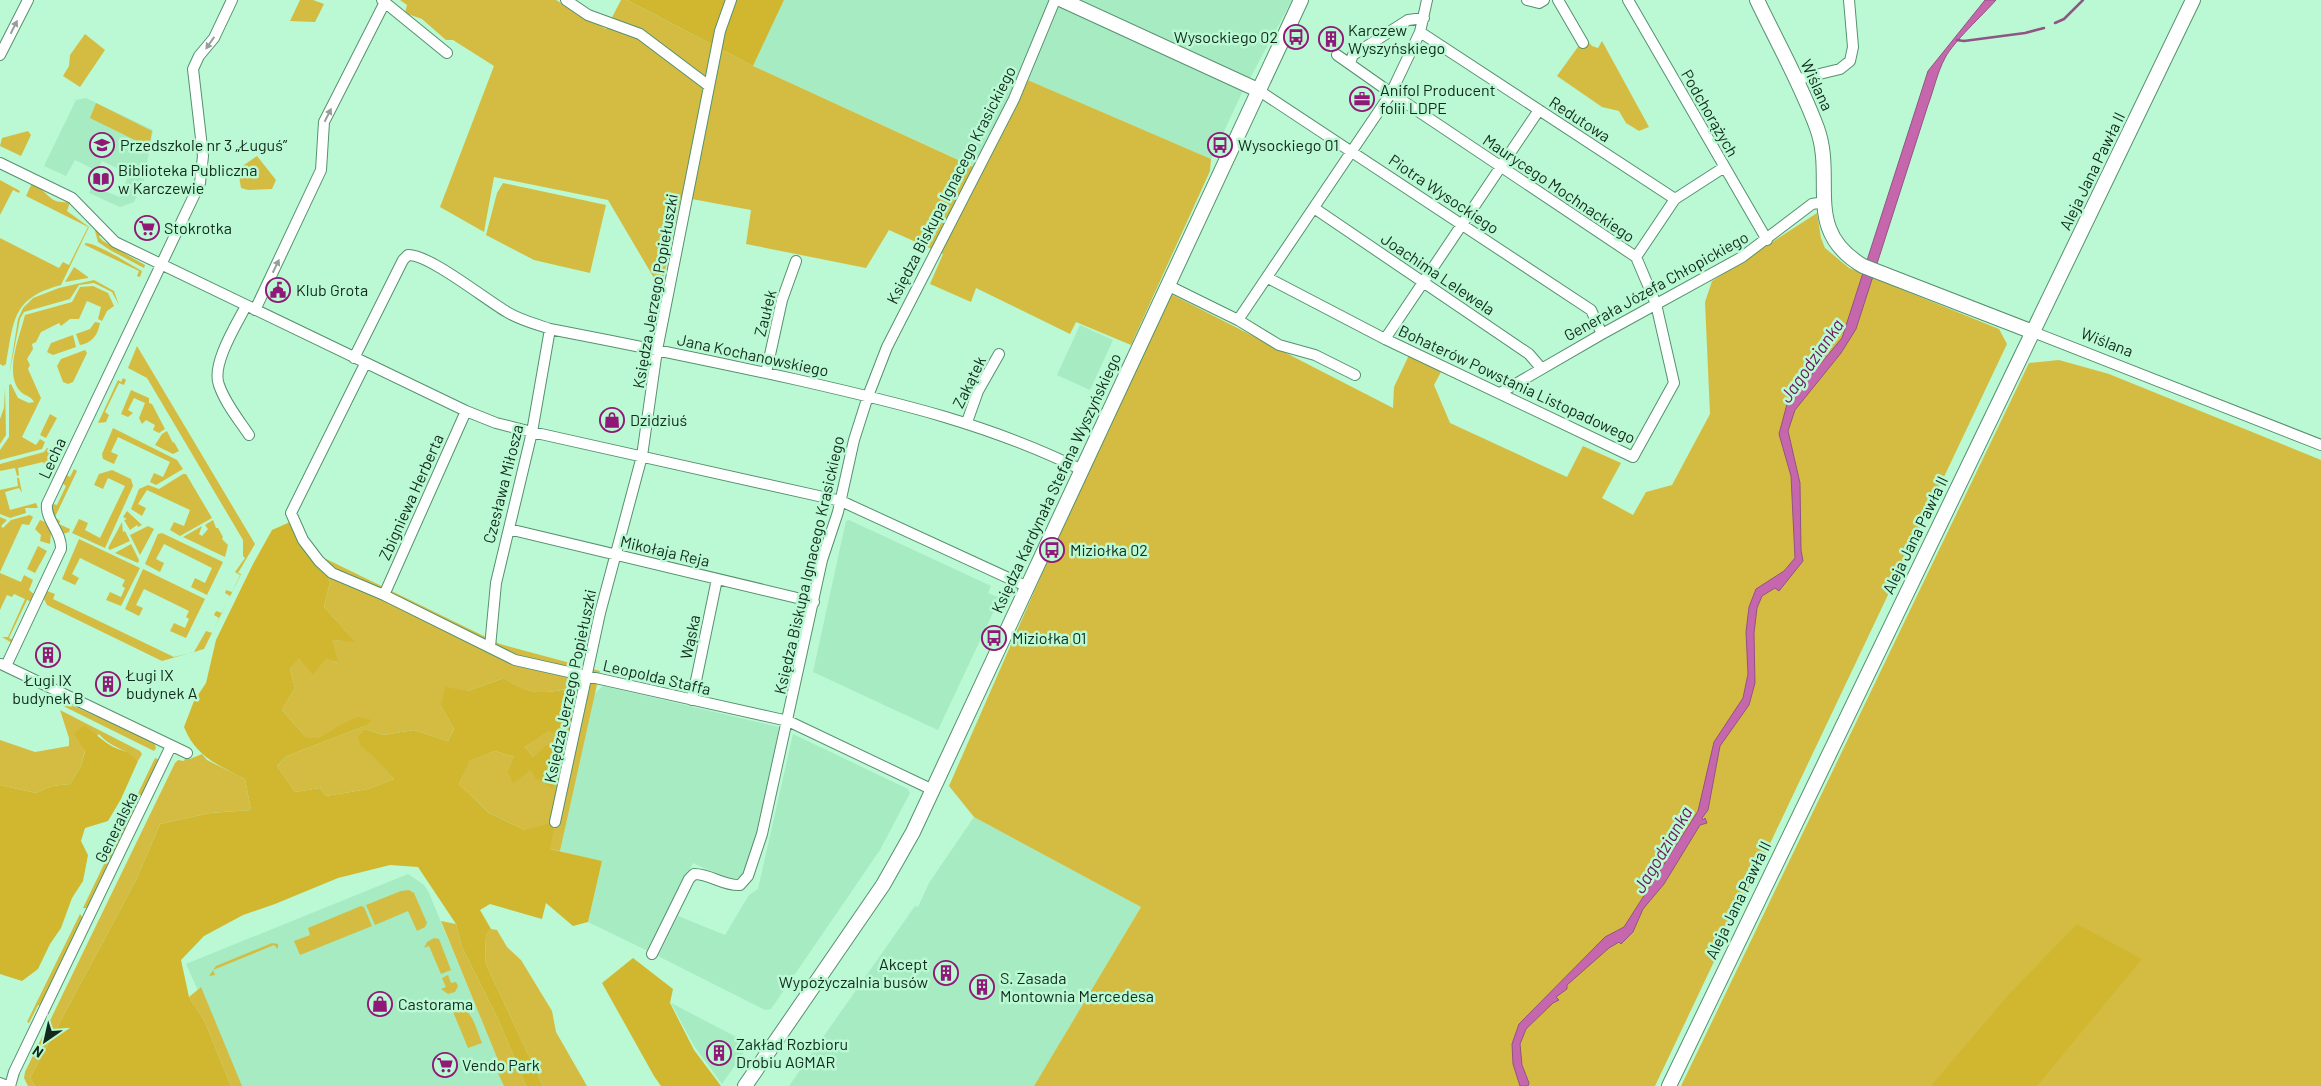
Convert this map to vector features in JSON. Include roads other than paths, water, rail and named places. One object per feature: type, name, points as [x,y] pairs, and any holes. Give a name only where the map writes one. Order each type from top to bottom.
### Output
[{"type":"street","points":[[0,55],[28,0]]},
{"type":"street","name":"Lecha","points":[[3,664],[60,549],[61,540],[47,512],[47,504],[203,175],[203,156],[193,69],[195,63],[214,38],[232,0]]},
{"type":"street","points":[[566,0],[588,15],[640,34],[709,86]]},
{"type":"street","name":"Księdza Jerzego Popiełuszki","points":[[555,822],[586,676],[642,456],[657,350],[720,31],[731,0]]},
{"type":"street","name":"Księdza Biskupa Ignacego Krasickiego","points":[[652,954],[689,879],[694,874],[704,874],[728,886],[740,884],[748,876],[762,834],[822,560],[841,501],[854,440],[868,396],[887,347],[1014,99],[1055,0]]},
{"type":"street","points":[[1062,0],[1258,90]]},
{"type":"street","name":"Księdza Kardynała Stefana Wyszyńskiego","points":[[745,1086],[883,885],[934,790],[1301,0]]},
{"type":"street","points":[[1238,320],[1268,278],[1390,93],[1420,32],[1427,0]]},
{"type":"street","points":[[1527,0],[1539,2],[1544,0]]},
{"type":"street","points":[[1558,0],[1583,43]]},
{"type":"street","name":"Podchorążych","points":[[1628,0],[1723,168],[1767,240]]},
{"type":"street","name":"Wiślana","points":[[1757,0],[1820,137],[1827,224],[1834,240],[1846,254],[1863,266],[2321,445]]},
{"type":"street","points":[[1795,80],[1840,69],[1850,61],[1853,47],[1849,0]]},
{"type":"street","name":"Aleja Jana Pawła II","points":[[1669,1086],[2193,0]]},
{"type":"street","points":[[249,436],[221,391],[217,372],[321,170],[324,122],[384,1],[447,54]]},
{"type":"street","points":[[1350,63],[1353,55],[1408,20],[1424,18]]},
{"type":"street","name":"Redutowa","points":[[1420,32],[1675,198]]},
{"type":"street","name":"Maurycego Mochnackiego","points":[[1337,55],[1390,93],[1636,257],[1656,304]]},
{"type":"street","name":"Piotra Wysockiego","points":[[1258,90],[1591,310],[1602,334]]},
{"type":"street","points":[[1385,339],[1539,110]]},
{"type":"street","points":[[0,162],[78,203],[115,242],[466,411],[496,423],[532,432],[841,501],[1028,587]]},
{"type":"street","points":[[1636,257],[1675,198],[1723,168]]},
{"type":"street","name":"Generała Józefa Chłopickiego","points":[[1500,393],[1541,368],[1742,257],[1767,240],[1812,204],[1824,202]]},
{"type":"street","name":"Joachima Lelewela","points":[[1314,208],[1529,354],[1541,368]]},
{"type":"street","name":"Jana Kochanowskiego","points":[[354,358],[405,258],[411,255],[424,260],[510,314],[550,329],[657,350],[868,396],[966,422],[1042,450],[1082,470]]},
{"type":"street","name":"Zaułek","points":[[766,373],[782,300],[796,261]]},
{"type":"street","name":"Bohaterów Powstania Listopadowego","points":[[1268,278],[1385,339],[1634,457],[1674,382],[1656,304]]},
{"type":"street","points":[[1167,285],[1238,320],[1279,345],[1315,354],[1355,375]]},
{"type":"street","name":"Czesława Miłosza","points":[[490,647],[496,583],[532,432],[550,329]]},
{"type":"street","name":"Zakątek","points":[[966,422],[978,391],[999,354]]},
{"type":"street","name":"Leopolda Staffa","points":[[365,364],[291,513],[303,540],[319,561],[332,573],[384,595],[515,660],[788,721],[934,790]]},
{"type":"street","name":"Zbigniewa Herberta","points":[[384,595],[466,411]]},
{"type":"street","name":"Mikołaja Reja","points":[[509,529],[814,602]]},
{"type":"street","name":"Wąska","points":[[692,700],[718,579]]},
{"type":"street","points":[[3,664],[187,753]]},
{"type":"street","name":"Generalska","points":[[8,1086],[171,746]]},
{"type":"street","points":[[0,1082],[8,1086]]},
{"type":"waterway","points":[[2055,23],[2064,19],[2083,0]]},
{"type":"waterway","points":[[1957,40],[1964,41],[2025,33],[2044,28]]},
{"type":"place","name":"Wysockiego 02","points":[[1296,37]]},
{"type":"place","name":"Karczew Wyszyńskiego","points":[[1331,39]]},
{"type":"place","name":"Anifol Producent folii LDPE","points":[[1362,99]]},
{"type":"place","name":"Przedszkole nr 3 „Ługuś”","points":[[102,145]]},
{"type":"place","name":"Wysockiego 01","points":[[1220,145]]},
{"type":"place","name":"Biblioteka Publiczna w Karczewie","points":[[101,179]]},
{"type":"place","name":"Stokrotka","points":[[147,228]]},
{"type":"place","name":"Klub Grota","points":[[278,290]]},
{"type":"place","name":"Dzidziuś","points":[[612,420]]},
{"type":"place","name":"Miziołka 02","points":[[1052,550]]},
{"type":"place","name":"Miziołka 01","points":[[994,638]]},
{"type":"place","name":"Ługi IX budynek B","points":[[48,655]]},
{"type":"place","name":"Ługi IX budynek A","points":[[108,684]]},
{"type":"place","name":"Akcept Wypożyczalnia busów","points":[[946,973]]},
{"type":"place","name":"S. Zasada Montownia Mercedesa","points":[[982,987]]},
{"type":"place","name":"Castorama","points":[[380,1004]]},
{"type":"place","name":"Zakład Rozbioru Drobiu AGMAR","points":[[719,1053]]},
{"type":"place","name":"Vendo Park","points":[[445,1065]]},
{"type":"water label","name":"Jagodzianka","points":[[1812,361]]},
{"type":"water label","name":"Jagodzianka","points":[[1663,850]]}]
